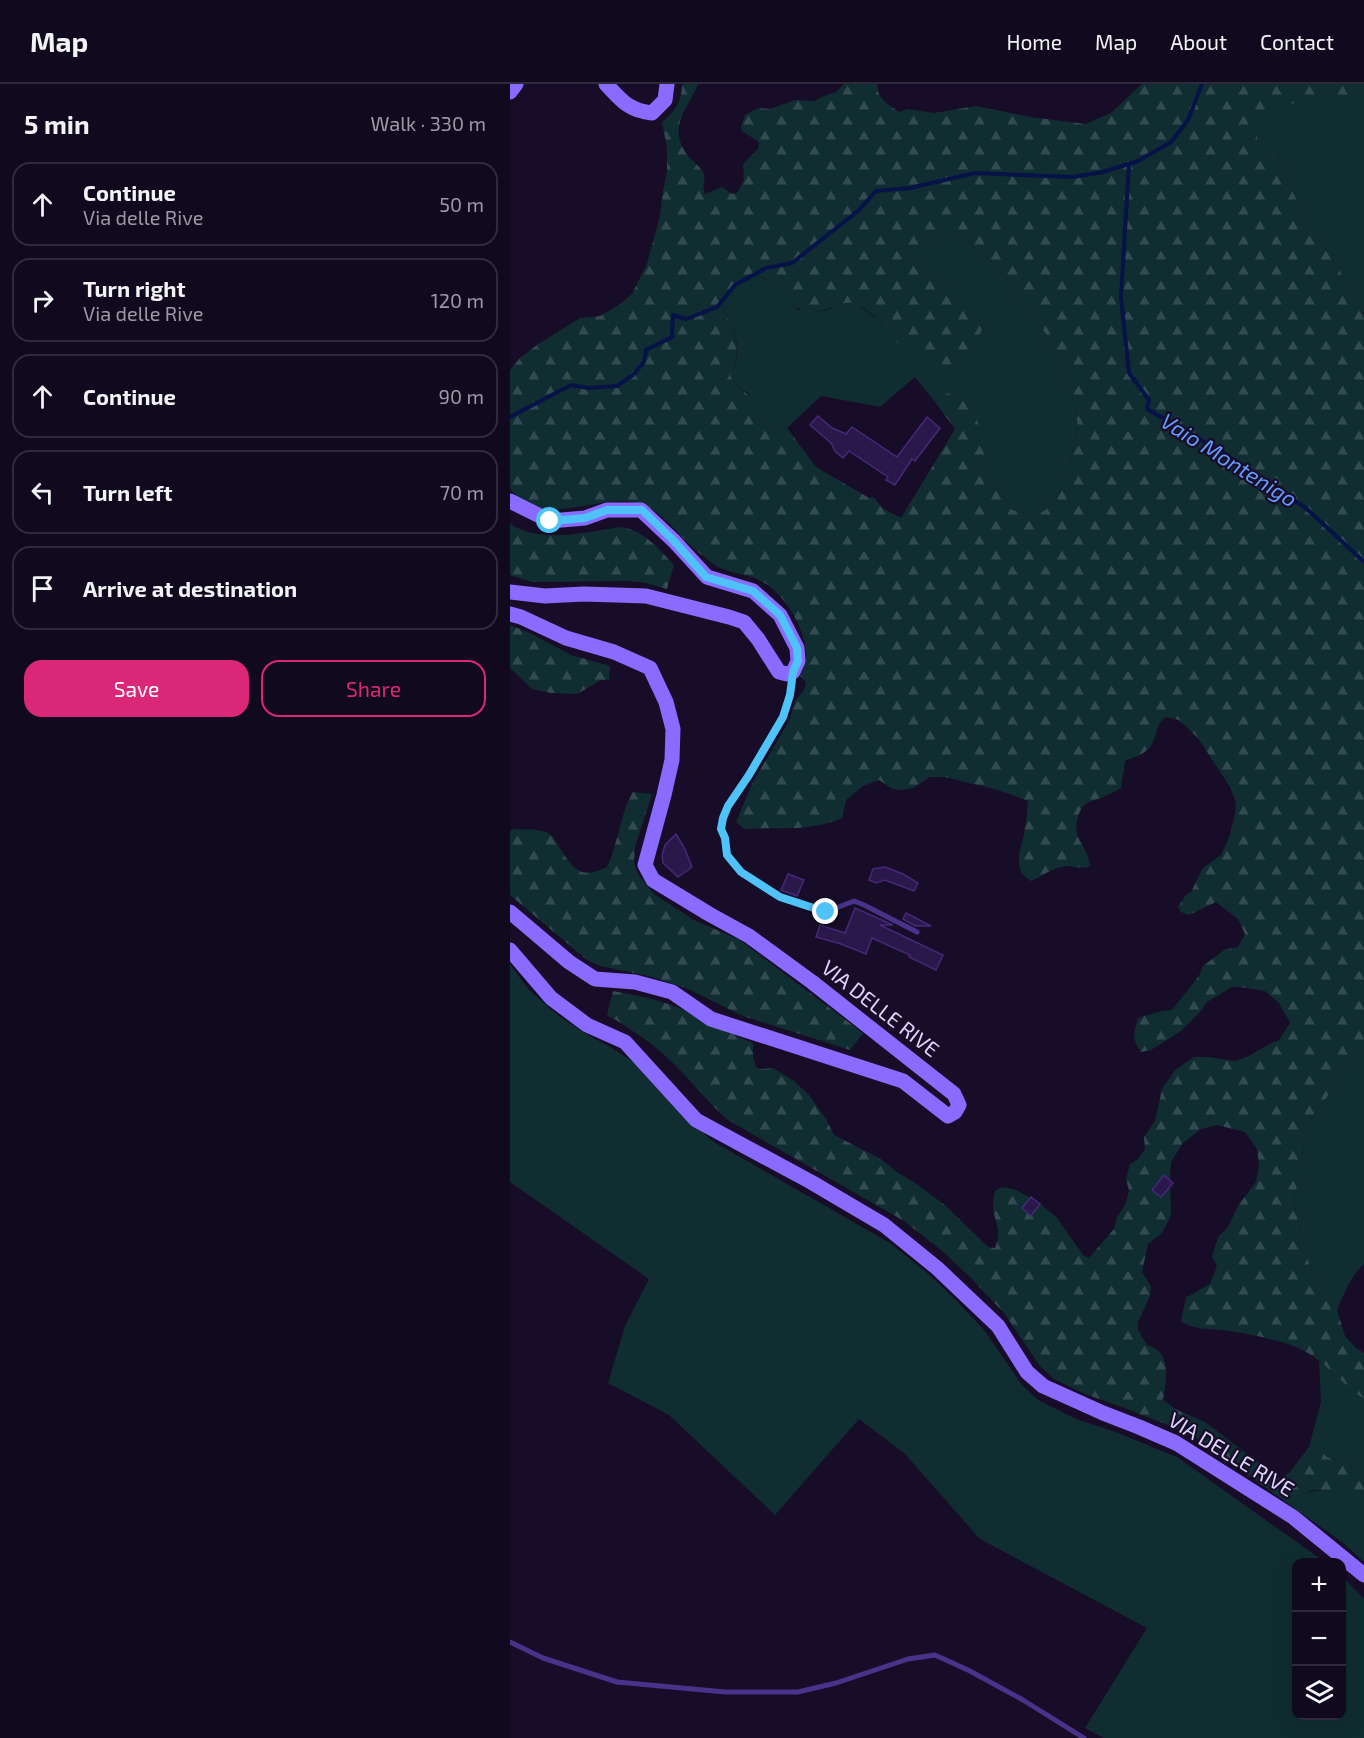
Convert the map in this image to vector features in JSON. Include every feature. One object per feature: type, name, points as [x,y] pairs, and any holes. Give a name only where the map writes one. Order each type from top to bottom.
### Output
[{"type":"street","points":[[510,92],[516,84]]},
{"type":"street","points":[[606,84],[625,104],[638,112],[652,113],[664,100],[667,84]]},
{"type":"street","points":[[510,501],[550,521],[585,518],[607,510],[642,510],[706,577],[753,591],[780,615],[797,648],[798,661],[793,672],[787,674],[779,672],[744,622],[646,596],[584,594],[545,596],[510,592]]},
{"type":"street","name":"VIA DELLE RIVE","points":[[510,614],[566,638],[614,652],[650,668],[666,702],[673,729],[672,760],[645,865],[653,879],[709,915],[749,936],[812,982],[954,1094],[959,1105],[955,1112],[948,1116],[903,1081],[711,1019],[672,992],[635,982],[596,979],[569,962],[510,912]]},
{"type":"street","name":"VIA DELLE RIVE","points":[[510,950],[551,998],[587,1025],[626,1042],[696,1120],[811,1182],[884,1225],[937,1268],[998,1326],[1027,1372],[1043,1386],[1176,1443],[1293,1517],[1364,1575]]},
{"type":"lane","points":[[793,672],[790,695],[783,717],[728,806],[723,818],[721,829],[725,838],[727,855],[741,872],[780,897],[826,912],[854,901],[917,932]]},
{"type":"lane","points":[[510,1642],[543,1658],[617,1682],[725,1692],[798,1692],[836,1683],[908,1659],[935,1655],[1023,1700],[1084,1738]]},
{"type":"green space","points":[[682,84],[698,84],[679,124],[680,141],[684,150],[703,172],[705,194],[722,187],[732,194],[738,192],[744,180],[743,164],[758,149],[759,142],[742,131],[745,115],[758,108],[770,109],[795,100],[814,101],[836,92],[844,84],[877,84],[881,97],[899,112],[908,109],[934,113],[976,106],[1031,117],[1085,124],[1111,113],[1142,84],[1364,84],[1364,91],[1353,95],[1305,100],[1288,105],[1257,120],[1257,141],[1268,153],[1281,156],[1289,185],[1315,234],[1362,304],[1364,317],[1364,1051],[1345,1072],[1307,1125],[1294,1204],[1316,1291],[1337,1310],[1345,1336],[1364,1353],[1364,1399],[1316,1358],[1298,1348],[1250,1334],[1195,1327],[1181,1321],[1186,1297],[1210,1284],[1217,1266],[1212,1257],[1218,1237],[1228,1227],[1238,1206],[1256,1182],[1259,1165],[1257,1149],[1245,1132],[1217,1125],[1201,1129],[1183,1143],[1171,1162],[1171,1215],[1162,1233],[1148,1244],[1142,1272],[1151,1286],[1150,1296],[1138,1322],[1138,1330],[1147,1345],[1161,1354],[1164,1360],[1166,1376],[1163,1400],[1177,1410],[1205,1422],[1280,1479],[1289,1473],[1309,1447],[1318,1447],[1327,1457],[1350,1464],[1364,1473],[1364,1491],[1313,1490],[1303,1494],[1294,1508],[1188,1433],[1085,1394],[1054,1379],[1040,1366],[1004,1313],[941,1250],[904,1221],[728,1120],[659,1051],[607,1015],[613,991],[629,994],[677,1007],[753,1043],[756,1067],[773,1068],[794,1081],[809,1095],[834,1135],[881,1159],[914,1182],[946,1206],[988,1247],[995,1248],[998,1236],[993,1206],[995,1191],[1004,1187],[1016,1190],[1038,1202],[1057,1218],[1083,1255],[1089,1258],[1114,1229],[1117,1217],[1125,1205],[1129,1191],[1126,1179],[1130,1164],[1138,1159],[1145,1149],[1144,1137],[1155,1121],[1162,1089],[1175,1070],[1194,1057],[1235,1061],[1249,1056],[1279,1040],[1290,1023],[1279,1003],[1265,991],[1232,987],[1207,1002],[1181,1031],[1151,1050],[1141,1052],[1136,1043],[1135,1032],[1138,1018],[1172,1010],[1199,976],[1203,966],[1224,950],[1238,947],[1245,934],[1238,919],[1216,902],[1189,915],[1181,912],[1178,907],[1185,896],[1191,892],[1203,868],[1221,855],[1230,835],[1236,802],[1230,787],[1198,738],[1179,720],[1166,717],[1159,725],[1150,747],[1125,761],[1121,788],[1088,803],[1082,809],[1076,831],[1089,858],[1090,866],[1087,867],[1062,867],[1031,881],[1021,872],[1019,866],[1028,801],[998,790],[945,777],[930,777],[913,788],[902,790],[893,789],[879,780],[863,786],[846,800],[842,818],[829,823],[805,827],[744,829],[736,822],[753,782],[789,721],[795,701],[804,690],[806,682],[800,676],[805,663],[804,641],[788,606],[772,588],[763,582],[712,563],[694,549],[660,515],[643,505],[619,501],[568,508],[535,507],[521,501],[510,488],[510,370],[520,358],[537,345],[580,318],[600,316],[632,294],[647,264],[660,216],[667,171],[667,148],[662,122],[677,106]],"holes":[[[946,236],[964,239],[991,261],[1034,316],[1053,345],[1070,386],[1078,426],[1069,468],[1057,498],[1044,511],[1032,515],[1012,510],[996,484],[985,459],[975,408],[963,398],[947,393],[935,402],[955,429],[901,518],[882,508],[874,497],[869,498],[816,467],[787,428],[768,423],[758,417],[756,401],[736,385],[730,375],[737,348],[722,306],[727,293],[734,285],[743,279],[757,275],[774,284],[794,305],[807,312],[820,311],[845,303],[858,305],[878,319],[891,338],[909,351],[931,362],[952,365],[961,362],[968,355],[983,328],[973,306],[954,288],[929,272],[924,258],[932,240]]]},
{"type":"green space","points":[[1364,91],[1364,317],[1362,304],[1315,234],[1289,185],[1281,156],[1268,153],[1257,141],[1257,120],[1277,108],[1296,101],[1324,96],[1342,97]]},
{"type":"green space","points":[[946,236],[964,239],[991,261],[1034,316],[1053,345],[1070,386],[1078,426],[1069,468],[1057,498],[1044,511],[1032,515],[1012,510],[996,484],[985,459],[979,435],[947,393],[935,402],[915,377],[880,407],[821,396],[787,428],[768,423],[758,417],[749,394],[736,385],[730,375],[737,357],[737,348],[734,332],[722,306],[727,293],[734,285],[743,279],[757,275],[776,285],[798,310],[824,311],[840,304],[854,302],[879,320],[884,330],[961,361],[970,352],[983,328],[954,288],[929,272],[924,258],[932,240]]},
{"type":"green space","points":[[510,524],[536,534],[550,535],[579,534],[621,527],[637,532],[650,541],[674,565],[667,589],[630,581],[532,582],[510,575]]},
{"type":"green space","points":[[510,625],[571,655],[610,666],[609,680],[601,680],[577,694],[551,693],[532,689],[510,668]]},
{"type":"green space","points":[[633,792],[652,794],[635,847],[634,862],[638,874],[654,894],[694,920],[740,940],[863,1033],[850,1050],[743,1016],[686,988],[648,976],[600,966],[587,960],[510,895],[510,831],[528,829],[547,833],[578,870],[590,873],[598,871],[607,867],[625,808]]},
{"type":"green space","points":[[510,964],[529,990],[555,1013],[635,1063],[694,1125],[714,1142],[890,1243],[925,1271],[985,1331],[1022,1385],[1038,1400],[1076,1419],[1177,1457],[1319,1558],[1292,1558],[1292,1720],[1346,1720],[1346,1580],[1364,1599],[1364,1738],[1104,1738],[1085,1728],[1147,1628],[980,1539],[904,1453],[859,1419],[775,1515],[669,1415],[608,1383],[625,1326],[649,1279],[510,1182]]},
{"type":"green space","points":[[1364,1051],[1364,1264],[1352,1279],[1337,1310],[1316,1291],[1294,1204],[1307,1125],[1345,1072]]},
{"type":"green space","points":[[1319,1361],[1364,1399],[1364,1473],[1350,1464],[1327,1457],[1318,1447],[1309,1447],[1321,1402]]},
{"type":"green space","points":[[1356,1489],[1364,1491],[1364,1562],[1342,1542],[1294,1508],[1302,1495],[1306,1493]]},
{"type":"building","points":[[818,416],[832,428],[846,434],[852,427],[897,457],[927,417],[940,428],[915,461],[912,459],[895,485],[886,480],[888,477],[849,451],[843,458],[835,451],[831,443],[810,425]]},
{"type":"building","points":[[676,834],[692,867],[678,877],[663,863],[662,855],[665,845]]},
{"type":"building","points":[[885,867],[918,883],[914,891],[885,880],[876,883],[869,880],[873,869]]},
{"type":"building","points":[[788,874],[804,880],[797,896],[781,890]]},
{"type":"building","points":[[855,908],[893,925],[880,925],[943,955],[936,970],[872,938],[866,954],[816,937],[820,925],[845,933]]},
{"type":"building","points":[[906,913],[931,926],[915,926],[903,919]]},
{"type":"building","points":[[1164,1175],[1173,1183],[1161,1197],[1152,1190]]},
{"type":"building","points":[[1031,1197],[1040,1204],[1031,1216],[1022,1208]]},
{"type":"waterway","points":[[510,417],[571,385],[589,388],[617,386],[633,375],[644,362],[646,350],[672,337],[673,315],[686,319],[717,307],[735,285],[766,268],[792,263],[858,211],[876,191],[910,188],[975,173],[1073,177],[1103,172],[1138,161],[1171,142],[1188,120],[1202,84]]},
{"type":"waterway","name":"Vaio Montenigo","points":[[1129,164],[1121,297],[1129,373],[1149,400],[1147,409],[1222,452],[1307,509],[1364,562]]},
{"type":"route","points":[[550,521],[585,518],[607,510],[642,510],[706,577],[753,591],[780,615],[797,648],[798,661],[793,672],[790,695],[783,717],[728,806],[721,829],[725,838],[727,855],[741,872],[780,897],[826,912]]}]
